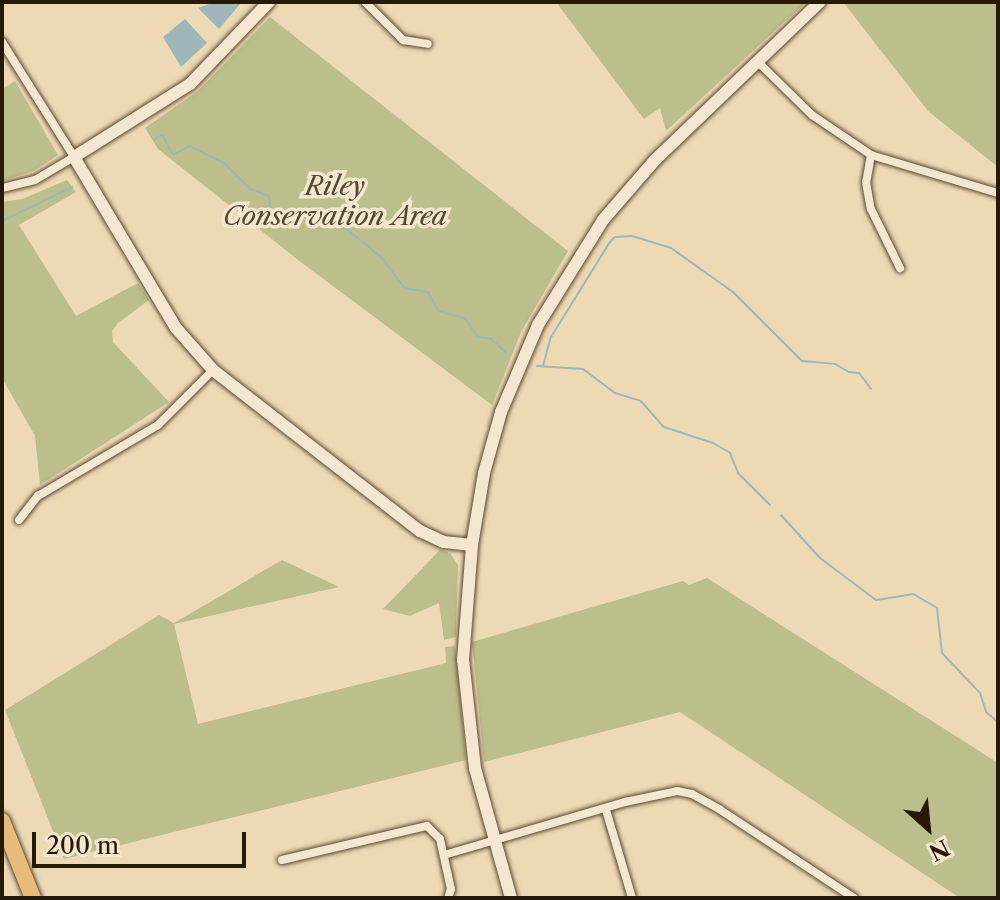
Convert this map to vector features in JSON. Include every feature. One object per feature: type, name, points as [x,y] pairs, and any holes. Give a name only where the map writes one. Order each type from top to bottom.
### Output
[{"type":"highway","points":[[2,821],[33,898]]},
{"type":"street","points":[[2,188],[35,180],[190,84],[269,2]]},
{"type":"street","points":[[365,2],[403,40],[428,44]]},
{"type":"street","points":[[511,898],[475,768],[464,673],[466,599],[472,545],[495,433],[515,376],[551,300],[591,237],[628,190],[820,2]]},
{"type":"street","points":[[2,42],[176,328],[213,370],[420,531],[444,542],[472,545]]},
{"type":"street","points":[[758,62],[812,115],[871,155],[998,193]]},
{"type":"street","points":[[871,155],[866,182],[871,209],[900,268]]},
{"type":"street","points":[[19,520],[38,496],[158,425],[213,370]]},
{"type":"street","points":[[444,855],[658,793],[692,794],[854,898]]},
{"type":"street","points":[[606,810],[632,898]]},
{"type":"street","points":[[282,860],[422,826],[432,828],[439,836],[444,855],[449,897]]},
{"type":"green space","points":[[556,2],[806,2],[666,131],[660,108],[644,119]]},
{"type":"green space","points":[[843,2],[998,2],[998,167],[928,111]]},
{"type":"green space","name":"Riley Conservation Area","points":[[270,17],[568,251],[521,332],[492,405],[302,263],[158,149],[145,128],[198,91]]},
{"type":"green space","points":[[15,81],[58,155],[34,171],[2,181],[2,89]]},
{"type":"green space","points":[[67,180],[76,192],[19,225],[76,316],[138,283],[149,300],[118,323],[112,331],[113,342],[169,402],[40,485],[35,436],[2,378],[2,202],[22,199]]},
{"type":"green space","points":[[440,550],[450,553],[458,565],[456,637],[444,640],[439,603],[410,616],[383,609]]},
{"type":"green space","points":[[282,560],[339,587],[174,624],[198,724],[446,663],[445,647],[455,646],[466,760],[64,859],[5,710],[159,615],[174,623]]},
{"type":"green space","points":[[707,578],[998,763],[998,898],[960,898],[680,712],[484,762],[472,642],[683,581],[689,585]]},
{"type":"water","points":[[215,2],[241,3],[219,29],[198,8]]},
{"type":"water","points":[[185,19],[207,43],[181,67],[163,37]]},
{"type":"waterway","points":[[155,139],[162,135],[173,155],[189,146],[224,163],[250,189],[269,196],[270,207],[281,218],[332,217],[382,258],[405,288],[428,292],[438,311],[465,318],[478,337],[490,338],[506,353]]},
{"type":"waterway","points":[[2,221],[72,187]]},
{"type":"waterway","points":[[543,366],[551,337],[610,242],[615,237],[632,236],[671,248],[733,292],[802,361],[835,364],[849,372],[859,373],[871,389]]},
{"type":"waterway","points":[[537,366],[583,369],[615,393],[641,401],[664,427],[713,443],[730,453],[738,473],[770,505]]},
{"type":"waterway","points":[[781,515],[820,558],[876,600],[913,594],[937,608],[942,653],[980,693],[986,712],[998,722]]}]
